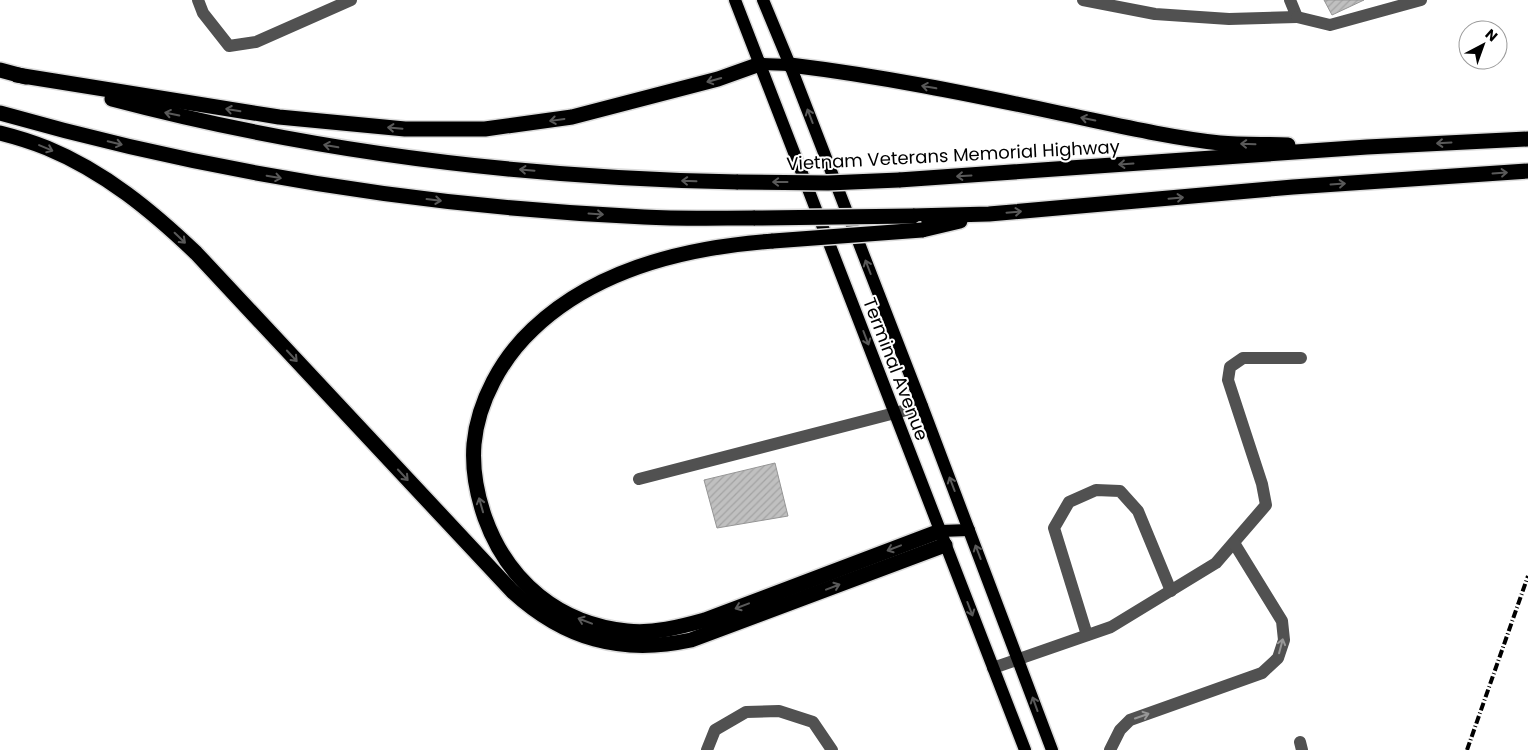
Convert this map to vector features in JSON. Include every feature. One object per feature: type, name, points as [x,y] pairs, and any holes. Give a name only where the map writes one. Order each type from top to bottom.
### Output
[{"type":"highway","points":[[17,75],[279,117],[405,129],[477,129],[572,117],[718,79],[760,64]]},
{"type":"highway","points":[[790,65],[827,69],[959,92],[1140,130],[1221,143],[1367,147]]},
{"type":"highway","name":"Vietnam Veterans Memorial Highway","points":[[0,70],[154,110],[288,138],[362,151],[474,166],[591,176],[738,182],[828,183],[899,180],[1367,147],[1528,138]]},
{"type":"highway","points":[[0,113],[170,156],[242,171],[375,193],[458,203],[625,216],[755,218],[989,214],[1293,188],[1528,171]]},
{"type":"highway","points":[[0,132],[48,148],[84,166],[123,190],[165,223],[196,253],[506,585],[534,610],[558,626],[599,641],[627,646],[659,645],[691,640],[943,538]]},
{"type":"highway","points":[[943,538],[705,620],[676,628],[644,632],[613,630],[569,615],[541,598],[509,566],[487,524],[477,491],[474,474],[474,443],[481,411],[487,396],[502,367],[521,342],[533,329],[558,309],[587,290],[620,274],[692,252],[737,244],[922,230],[989,214]]},
{"type":"main road","name":"Terminal Avenue","points":[[735,0],[1025,750]]},
{"type":"main road","name":"Terminal Avenue","points":[[763,0],[922,406],[1052,750]]},
{"type":"main road","points":[[760,64],[790,65]]},
{"type":"main road","points":[[943,538],[969,530]]},
{"type":"street","points":[[198,0],[203,13],[229,46],[256,42],[351,0]]},
{"type":"street","points":[[1083,0],[1155,14],[1229,19],[1297,17],[1330,25],[1421,0]]},
{"type":"street","points":[[1290,0],[1297,17]]},
{"type":"street","points":[[993,668],[1111,627],[1216,563],[1266,505],[1262,484],[1228,380],[1230,367],[1243,358],[1301,358]]},
{"type":"street","points":[[639,478],[922,406]]},
{"type":"street","points":[[1087,635],[1054,528],[1069,502],[1096,490],[1120,491],[1138,510],[1171,591]]},
{"type":"street","points":[[1110,750],[1120,730],[1130,720],[1262,673],[1278,658],[1284,640],[1282,621],[1234,542]]},
{"type":"street","points":[[707,750],[715,730],[746,712],[779,711],[812,722],[832,750]]},
{"type":"building","points":[[1324,0],[1364,0],[1332,15]]},
{"type":"building","points":[[775,463],[788,516],[717,528],[704,480]]},
{"type":"railway","points":[[1467,750],[1528,576]]}]
